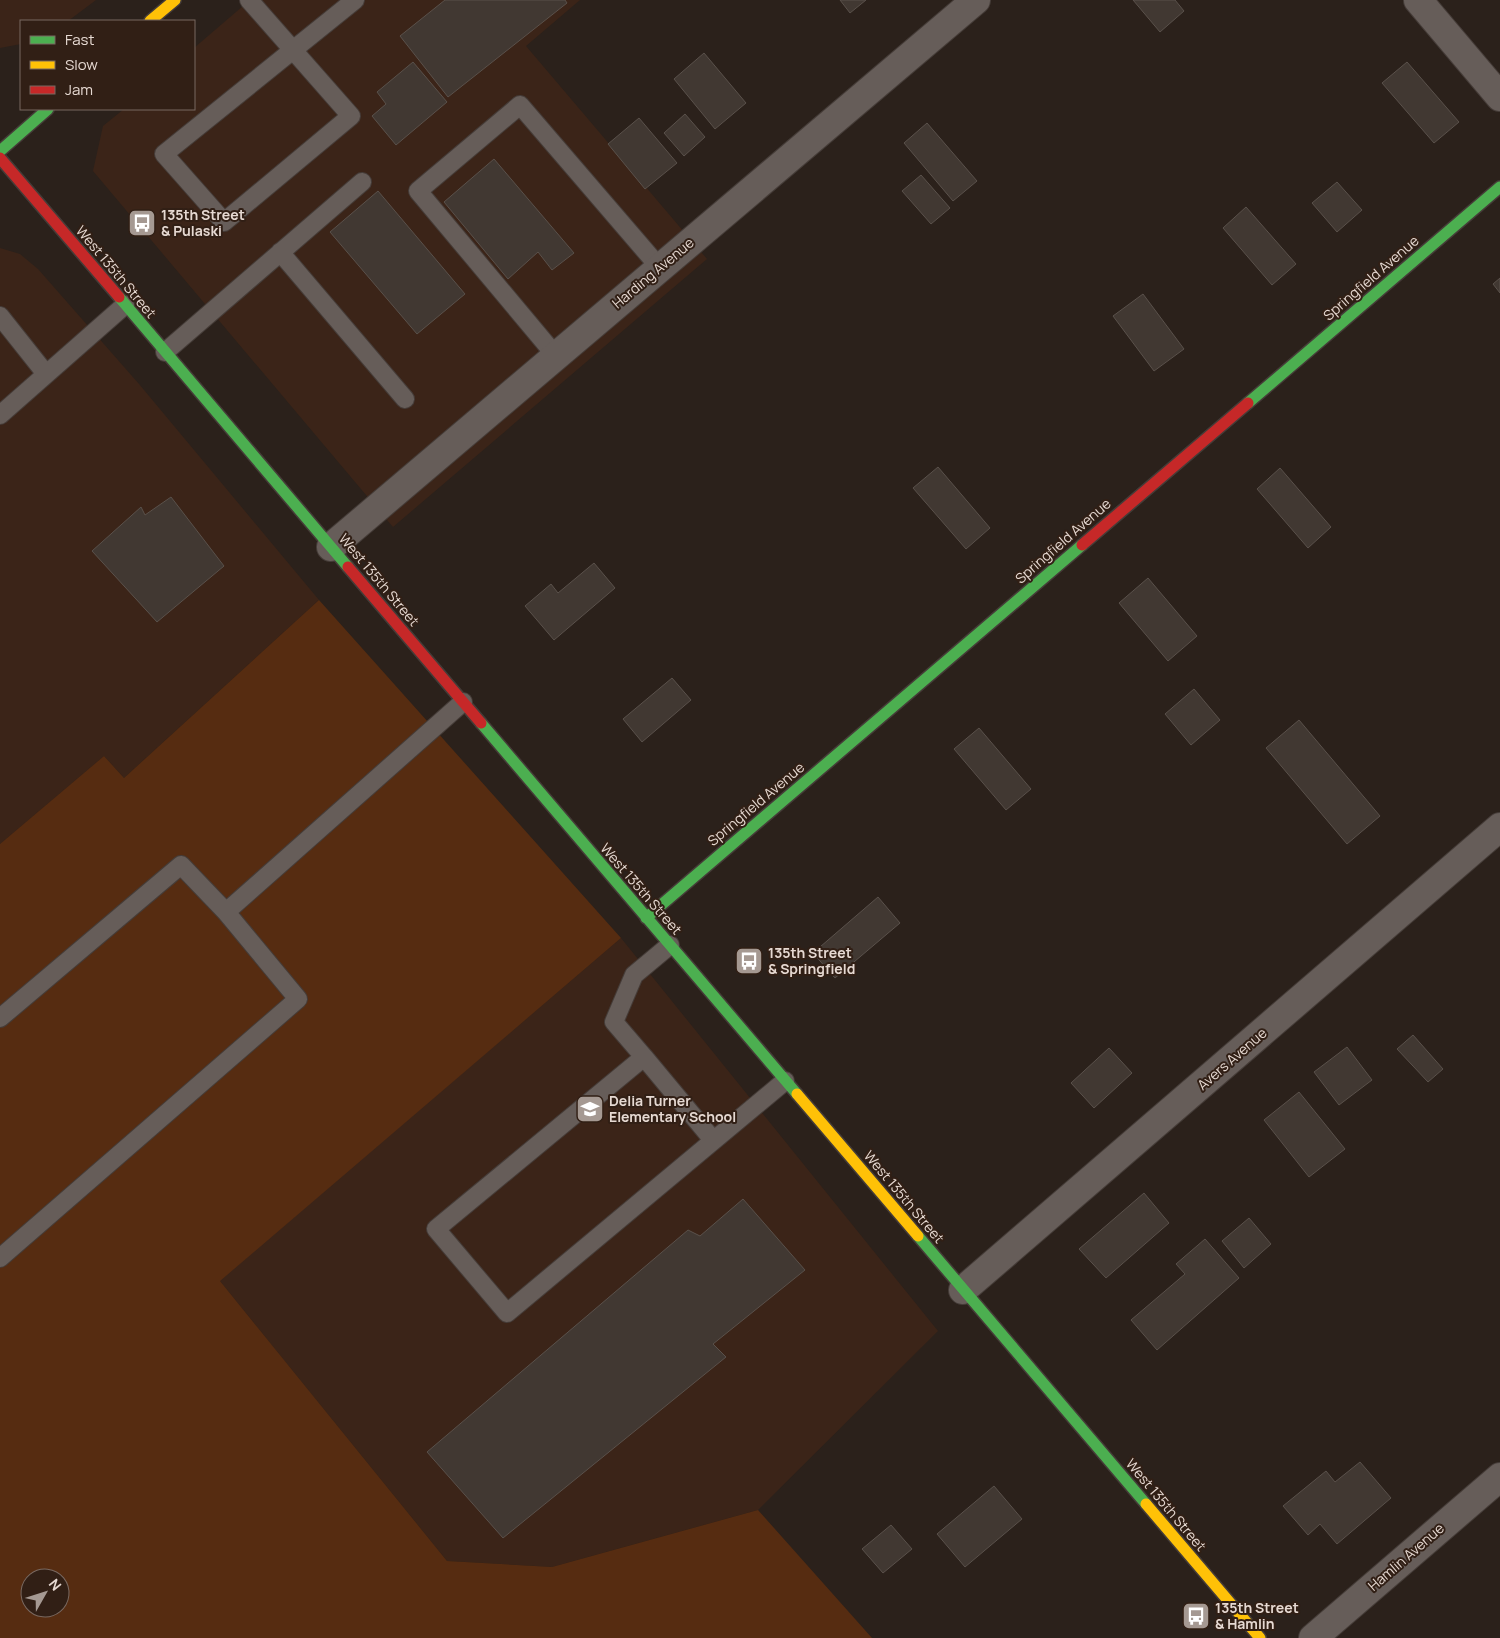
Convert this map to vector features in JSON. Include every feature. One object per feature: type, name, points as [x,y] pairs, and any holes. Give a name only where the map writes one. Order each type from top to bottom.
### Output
[{"type":"street","name":"Harding Avenue","points":[[330,547],[976,0]]},
{"type":"street","points":[[1418,0],[1500,96]]},
{"type":"street","points":[[0,151],[47,110]]},
{"type":"street","name":"West 135th Street","points":[[0,158],[1260,1638]]},
{"type":"street","name":"Springfield Avenue","points":[[646,918],[1500,188]]},
{"type":"street","name":"Avers Avenue","points":[[963,1290],[1500,827]]},
{"type":"street","name":"Hamlin Avenue","points":[[1313,1638],[1500,1477]]},
{"type":"lane","points":[[249,0],[293,51],[351,116],[224,222],[164,154],[293,51],[355,0]]},
{"type":"lane","points":[[556,356],[418,191],[520,105],[660,268]]},
{"type":"lane","points":[[165,352],[362,182]]},
{"type":"lane","points":[[280,252],[405,399]]},
{"type":"lane","points":[[0,415],[125,305]]},
{"type":"lane","points":[[0,316],[46,374]]},
{"type":"lane","points":[[226,912],[463,702]]},
{"type":"lane","points":[[0,1018],[182,865],[226,912],[298,999],[0,1258]]},
{"type":"lane","points":[[670,946],[634,976],[614,1022],[713,1140]]},
{"type":"lane","points":[[644,1057],[436,1230],[507,1313],[785,1081]]},
{"type":"shaded area","points":[[0,0],[96,0],[69,20],[20,20],[20,44],[0,48]]},
{"type":"shaded area","points":[[250,0],[580,0],[526,46],[707,259],[393,527],[93,171],[103,126],[123,110],[195,110],[195,47]]},
{"type":"shaded area","points":[[0,248],[20,254],[38,269],[139,384],[319,600],[124,778],[104,756],[0,844]]},
{"type":"shaded area","points":[[319,600],[621,938],[220,1281],[447,1561],[552,1567],[758,1510],[872,1638],[0,1638],[0,844],[104,756],[124,778]]},
{"type":"shaded area","name":"Delia Turner Elementary School","points":[[621,938],[938,1331],[758,1510],[552,1567],[447,1561],[219,1280]]},
{"type":"building","points":[[445,0],[565,0],[567,3],[448,97],[400,36]]},
{"type":"building","points":[[840,0],[866,0],[850,13]]},
{"type":"building","points":[[1133,0],[1175,0],[1184,11],[1160,32]]},
{"type":"building","points":[[704,53],[746,103],[715,129],[674,79]]},
{"type":"building","points":[[413,62],[447,102],[396,145],[372,116],[386,104],[377,92]]},
{"type":"building","points":[[1407,62],[1459,122],[1434,143],[1382,83]]},
{"type":"building","points":[[685,114],[705,137],[684,156],[664,133]]},
{"type":"building","points":[[639,118],[677,163],[645,189],[608,144]]},
{"type":"building","points":[[927,123],[977,181],[953,201],[904,143]]},
{"type":"building","points":[[494,159],[574,253],[552,270],[538,252],[508,279],[444,202]]},
{"type":"building","points":[[921,175],[950,208],[931,224],[902,191]]},
{"type":"building","points":[[1337,182],[1362,210],[1337,232],[1312,203]]},
{"type":"building","points":[[378,191],[465,294],[417,334],[330,232]]},
{"type":"building","points":[[1246,207],[1296,264],[1272,285],[1223,228]]},
{"type":"building","points":[[1500,278],[1500,293],[1493,284]]},
{"type":"building","points":[[1143,294],[1184,349],[1154,371],[1113,316]]},
{"type":"building","points":[[938,467],[990,528],[966,549],[913,488]]},
{"type":"building","points":[[1280,468],[1331,527],[1308,548],[1257,489]]},
{"type":"building","points":[[171,497],[224,566],[157,622],[92,551],[141,507],[145,515]]},
{"type":"building","points":[[594,563],[615,588],[554,640],[525,606],[551,584],[558,593]]},
{"type":"building","points":[[1148,578],[1197,636],[1168,661],[1119,603]]},
{"type":"building","points":[[672,678],[691,700],[642,742],[623,719]]},
{"type":"building","points":[[1194,689],[1220,720],[1191,745],[1165,714]]},
{"type":"building","points":[[1299,720],[1380,816],[1347,844],[1266,748]]},
{"type":"building","points":[[979,728],[1031,789],[1006,810],[954,749]]},
{"type":"building","points":[[878,897],[900,923],[835,978],[813,953]]},
{"type":"building","points":[[1413,1035],[1443,1069],[1428,1082],[1397,1049]]},
{"type":"building","points":[[1347,1047],[1372,1080],[1339,1105],[1314,1072]]},
{"type":"building","points":[[1109,1048],[1132,1073],[1094,1108],[1071,1083]]},
{"type":"building","points":[[1299,1092],[1345,1149],[1309,1177],[1264,1120]]},
{"type":"building","points":[[1144,1193],[1169,1223],[1106,1278],[1079,1249]]},
{"type":"building","points":[[743,1199],[805,1270],[713,1344],[726,1357],[503,1538],[427,1452],[688,1230],[700,1236]]},
{"type":"building","points":[[1249,1218],[1271,1244],[1244,1268],[1222,1241]]},
{"type":"building","points":[[1205,1239],[1239,1278],[1157,1350],[1131,1320],[1185,1274],[1176,1264]]},
{"type":"building","points":[[1360,1462],[1391,1498],[1337,1544],[1320,1524],[1308,1535],[1283,1506],[1326,1471],[1335,1482]]},
{"type":"building","points":[[994,1486],[1022,1519],[965,1567],[937,1534]]},
{"type":"building","points":[[891,1525],[912,1549],[883,1573],[862,1549]]},
{"type":"traffic: fast","points":[[0,151],[47,110]]},
{"type":"traffic: fast","points":[[1248,403],[1500,187]]},
{"type":"traffic: fast","points":[[119,297],[348,567]]},
{"type":"traffic: fast","points":[[646,918],[1082,545]]},
{"type":"traffic: fast","points":[[481,723],[797,1094]]},
{"type":"traffic: fast","points":[[918,1236],[1146,1504]]},
{"type":"traffic: slow","points":[[151,20],[175,0]]},
{"type":"traffic: slow","points":[[797,1094],[918,1236]]},
{"type":"traffic: slow","points":[[1146,1504],[1260,1638]]},
{"type":"traffic: jam","points":[[0,158],[119,297]]},
{"type":"traffic: jam","points":[[1082,545],[1248,403]]},
{"type":"traffic: jam","points":[[348,567],[481,723]]},
{"type":"place","name":"135th Street & Pulaski","points":[[142,223]]},
{"type":"place","name":"135th Street & Springfield","points":[[749,961]]},
{"type":"place","name":"Delia Turner Elementary School","points":[[590,1109]]},
{"type":"place","name":"135th Street & Hamlin","points":[[1196,1616]]}]
